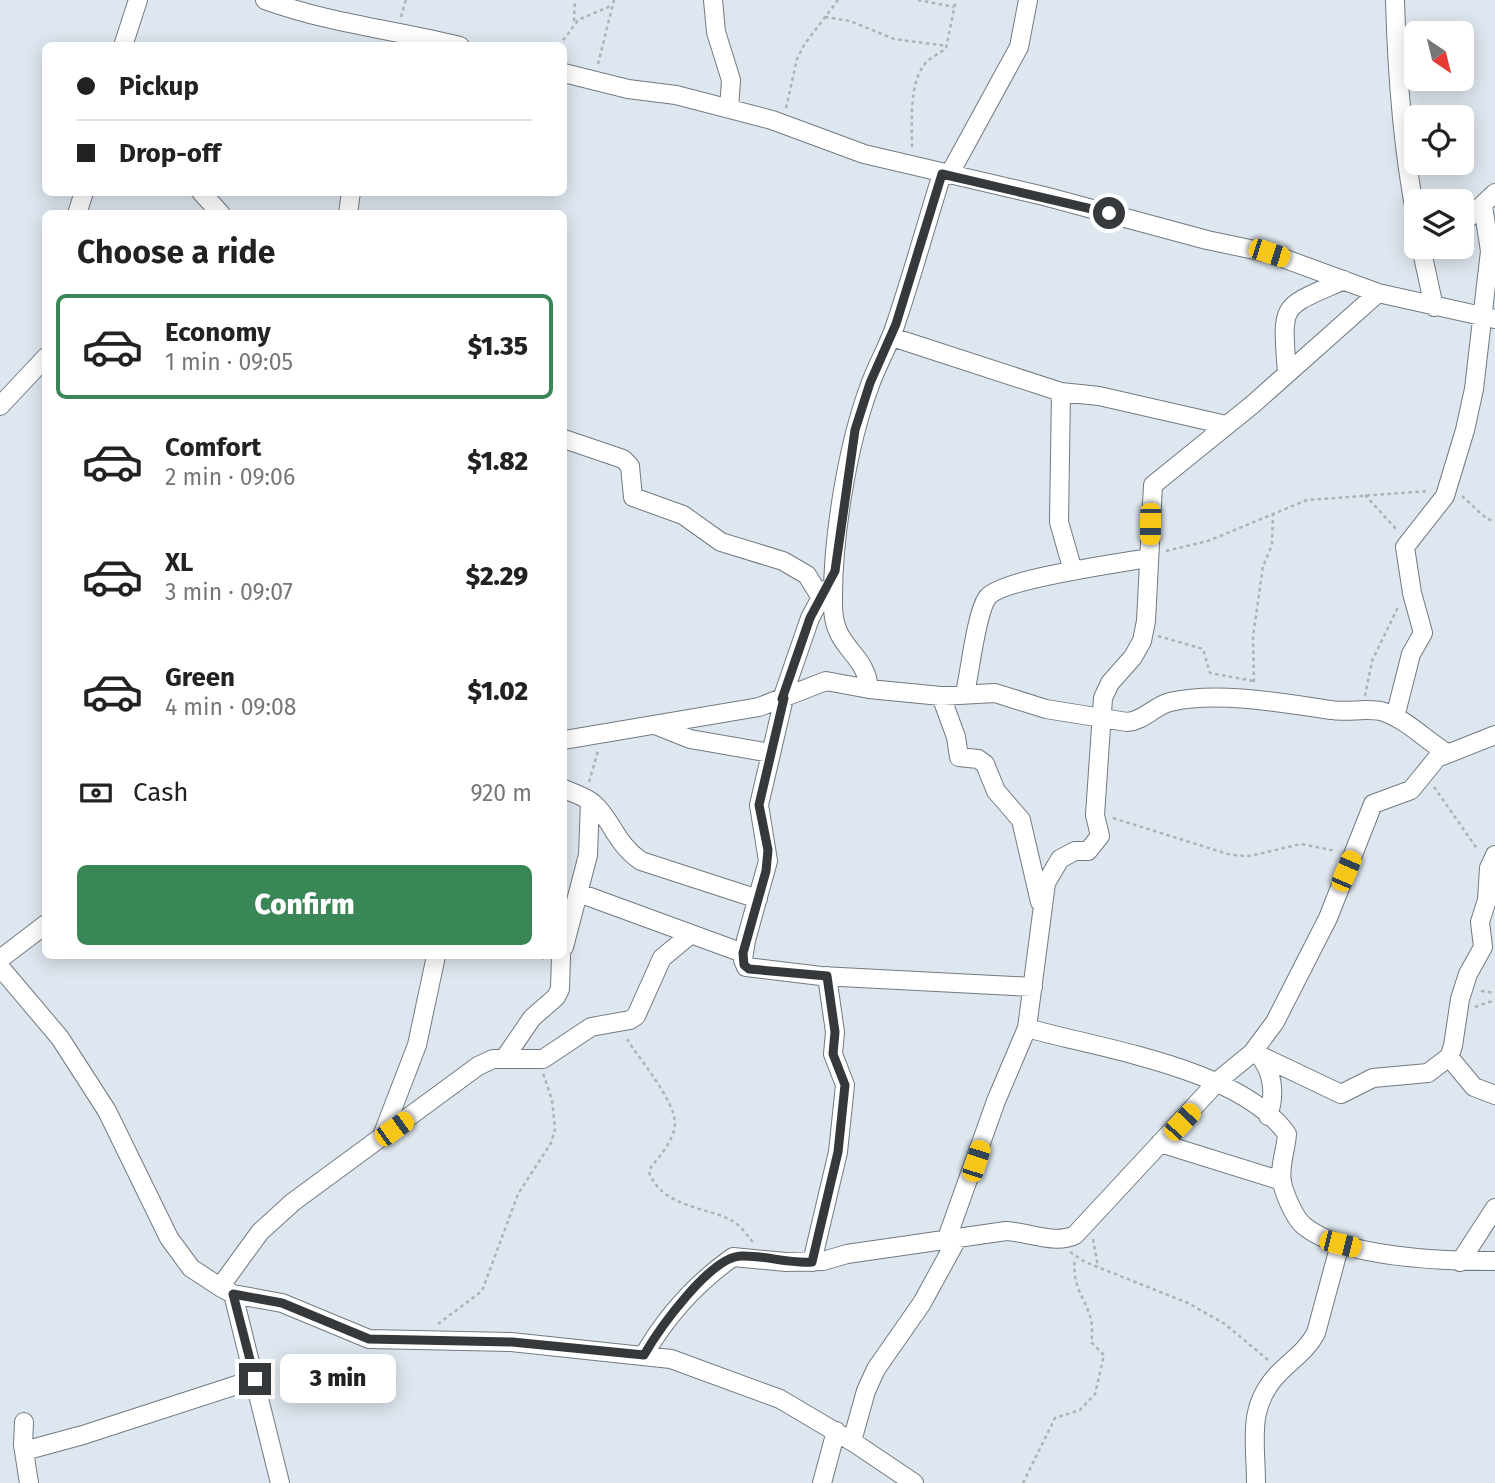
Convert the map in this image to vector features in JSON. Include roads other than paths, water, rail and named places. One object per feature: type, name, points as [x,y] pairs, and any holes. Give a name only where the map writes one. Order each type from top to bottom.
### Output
[{"type":"street","points":[[124,42],[138,0]]},
{"type":"street","points":[[265,0],[379,38],[420,42]]},
{"type":"street","points":[[713,0],[716,32],[731,80],[729,109]]},
{"type":"street","points":[[869,689],[867,673],[835,631],[833,605],[835,571],[855,430],[870,383],[891,337],[946,175],[1019,47],[1028,0]]},
{"type":"street","points":[[1395,0],[1397,89],[1410,189]]},
{"type":"street","points":[[567,74],[676,95],[782,123],[864,154],[1269,253],[1378,293],[1489,318]]},
{"type":"street","points":[[205,196],[217,210]]},
{"type":"street","points":[[1474,213],[1489,200]]},
{"type":"street","points":[[1395,717],[1411,654],[1423,634],[1404,555],[1407,542],[1438,509],[1447,490],[1474,389],[1489,318],[1489,200]]},
{"type":"street","points":[[1428,259],[1434,307]]},
{"type":"street","points":[[1287,374],[1284,332],[1287,312],[1294,303],[1344,280]]},
{"type":"street","points":[[852,1441],[873,1375],[941,1272],[996,1101],[1027,1028],[1041,904],[1048,877],[1060,859],[1075,851],[1088,851],[1098,842],[1100,836],[1095,815],[1100,716],[1106,690],[1133,657],[1143,633],[1153,485],[1287,374],[1378,293]]},
{"type":"street","points":[[891,337],[1061,393],[1124,401],[1226,425]]},
{"type":"street","points":[[0,406],[42,361]]},
{"type":"street","points":[[1061,393],[1059,522],[1073,571]]},
{"type":"street","points":[[567,440],[623,459],[629,466],[633,497],[682,515],[721,542],[783,561],[807,575],[821,598]]},
{"type":"street","points":[[965,694],[983,605],[992,592],[1148,555]]},
{"type":"street","points":[[835,571],[810,618],[783,699],[770,753],[759,805],[768,861],[743,953],[744,965],[749,969],[827,976],[1033,987]]},
{"type":"street","points":[[567,739],[758,707],[826,681],[869,689],[941,696],[995,693],[1046,709],[1133,722],[1170,702],[1255,700],[1332,710],[1384,712],[1447,753]]},
{"type":"street","points":[[941,696],[959,757],[985,764],[996,791],[1024,826],[1041,904]]},
{"type":"street","points":[[656,725],[690,739],[770,753]]},
{"type":"street","points":[[644,1355],[673,1312],[701,1281],[733,1257],[812,1262],[873,1250],[1006,1231],[1038,1234],[1061,1241],[1075,1235],[1216,1083],[1257,1053],[1314,947],[1373,804],[1410,790],[1433,761],[1447,753],[1495,736]]},
{"type":"street","points":[[567,790],[587,800],[629,853],[640,861],[758,899]]},
{"type":"street","points":[[567,936],[590,840],[587,800]]},
{"type":"street","points":[[1257,1053],[1341,1094],[1373,1078],[1427,1073],[1449,1057],[1454,1046],[1460,999],[1468,974],[1483,947],[1480,922],[1487,900],[1492,861]]},
{"type":"street","points":[[579,893],[743,953]]},
{"type":"street","points":[[0,959],[42,927]]},
{"type":"street","points":[[280,1483],[255,1379],[226,1290],[260,1232],[333,1170],[478,1066],[504,1059],[539,1060],[548,1057],[578,1033],[591,1027],[630,1020],[639,1013],[649,981],[662,958],[691,934]]},
{"type":"street","points":[[381,1138],[417,1045],[435,959]]},
{"type":"street","points":[[504,1059],[531,1018],[556,997],[560,989],[561,959]]},
{"type":"street","points":[[0,967],[60,1038],[107,1111],[169,1238],[191,1268],[226,1290],[282,1303],[369,1339],[512,1342],[671,1359],[780,1399],[852,1441],[914,1483]]},
{"type":"street","points":[[812,1262],[838,1152],[845,1085],[833,1054],[835,1032],[827,976]]},
{"type":"street","points":[[1027,1028],[1163,1063],[1216,1083],[1268,1116],[1287,1134],[1282,1181],[1301,1224],[1340,1244],[1366,1251],[1460,1262],[1495,1261]]},
{"type":"street","points":[[1257,1053],[1269,1072],[1272,1083],[1273,1097],[1268,1116]]},
{"type":"street","points":[[1449,1057],[1474,1087],[1495,1095]]},
{"type":"street","points":[[1160,1143],[1282,1181]]},
{"type":"street","points":[[1460,1262],[1495,1208]]},
{"type":"street","points":[[1256,1483],[1252,1426],[1257,1406],[1282,1371],[1310,1346],[1340,1244]]},
{"type":"street","points":[[24,1451],[83,1435],[255,1379]]},
{"type":"street","points":[[24,1422],[24,1451],[29,1483]]},
{"type":"street","points":[[822,1483],[836,1431]]}]
